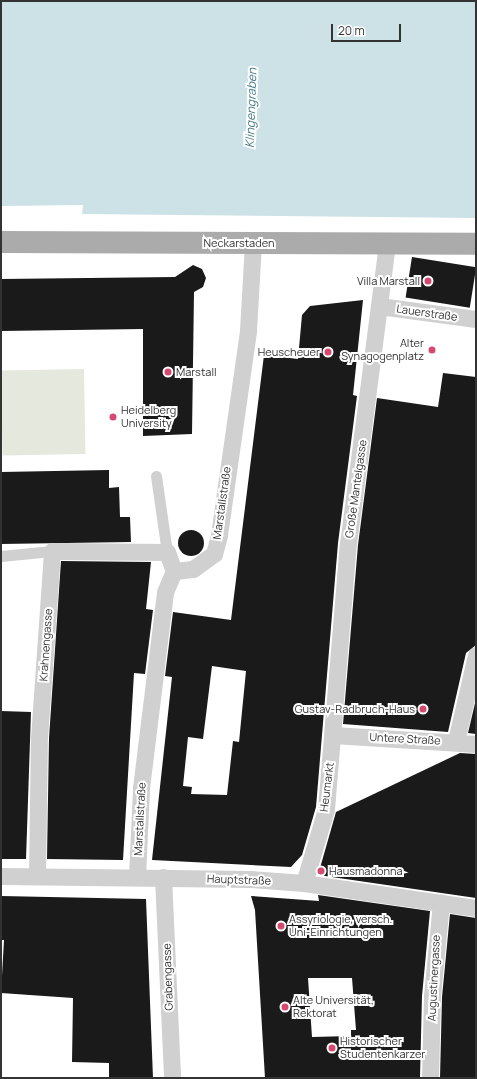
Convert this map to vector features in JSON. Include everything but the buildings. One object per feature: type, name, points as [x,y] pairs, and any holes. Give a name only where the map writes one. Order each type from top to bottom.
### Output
[{"type":"main road","name":"Neckarstaden","points":[[1,242],[476,244]]},
{"type":"street","name":"Marstallstraße","points":[[137,878],[141,788],[165,592],[174,571],[205,563],[214,554],[219,535],[248,330],[253,243]]},
{"type":"street","name":"Große Mantelgasse","points":[[333,735],[348,544],[387,244]]},
{"type":"street","name":"Lauerstraße","points":[[378,306],[404,310],[453,311],[476,319]]},
{"type":"street","points":[[52,551],[167,552],[174,571]]},
{"type":"street","name":"Krahnengasse","points":[[37,876],[39,738],[52,551]]},
{"type":"street","points":[[456,741],[476,654]]},
{"type":"street","name":"Untere Straße","points":[[333,735],[456,741],[476,744]]},
{"type":"street","name":"Heumarkt","points":[[304,883],[326,809],[333,735]]},
{"type":"street","name":"Hauptstraße","points":[[1,876],[163,877],[304,883],[476,908]]},
{"type":"street","name":"Grabengasse","points":[[163,877],[172,1078]]},
{"type":"street","name":"Augustinergasse","points":[[430,1078],[432,996],[441,902]]},
{"type":"lane","points":[[156,476],[167,552]]},
{"type":"lane","points":[[1,556],[52,551]]},
{"type":"shaded area","points":[[84,369],[85,454],[2,455],[1,370]]},
{"type":"water","name":"Klingengraben","points":[[1,1],[476,1],[476,218],[82,214],[83,205],[1,206]]},
{"type":"place","name":"Villa Marstall","points":[[428,281]]},
{"type":"place","name":"Alter Synagogenplatz","points":[[432,350]]},
{"type":"place","name":"Heuscheuer","points":[[328,352]]},
{"type":"place","name":"Marstall","points":[[168,372]]},
{"type":"place","name":"Heidelberg University","points":[[113,417]]},
{"type":"place","name":"Gustav-Radbruch-Haus","points":[[423,709]]},
{"type":"place","name":"Hausmadonna","points":[[321,871]]},
{"type":"place","name":"Assyriologie, versch. Uni-Einrichtungen","points":[[281,926]]},
{"type":"place","name":"Alte Universität, Rektorat","points":[[285,1007]]},
{"type":"place","name":"Historischer Studentenkarzer","points":[[332,1048]]}]
